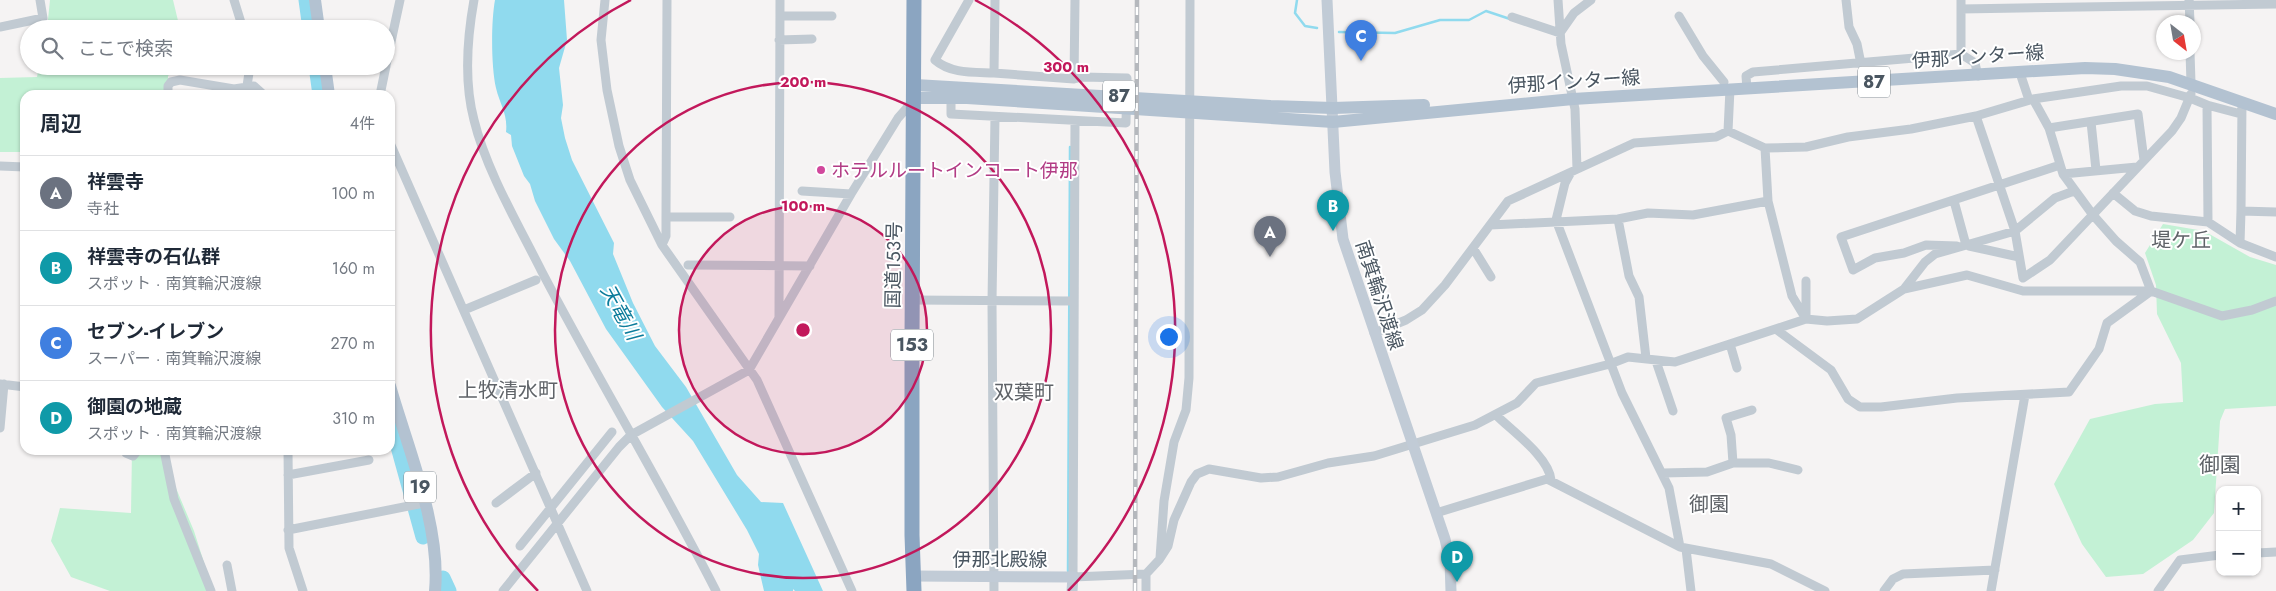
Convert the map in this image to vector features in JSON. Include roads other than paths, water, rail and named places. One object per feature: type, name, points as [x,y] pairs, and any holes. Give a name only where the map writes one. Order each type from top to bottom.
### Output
[{"type":"highway","name":"国道153号","points":[[914,0],[915,92],[912,300],[914,584]]},
{"type":"main road","points":[[315,0],[318,20]]},
{"type":"main road","name":"南箕輪沢渡線","points":[[1327,0],[1335,172],[1343,239],[1448,550],[1452,591]]},
{"type":"main road","name":"伊那インター線","points":[[915,92],[967,92],[1270,112],[1333,122],[1466,108],[1727,85],[1747,88],[1978,76],[2020,72],[2115,69],[2169,77],[2193,83],[2242,108],[2276,114]]},
{"type":"main road","points":[[326,75],[328,90]]},
{"type":"main road","name":"伊那インター線","points":[[1270,112],[1333,108],[1452,105],[1461,105],[1466,108]]},
{"type":"main road","name":"19","points":[[395,403],[424,502],[435,550],[435,591]]},
{"type":"main road","name":"伊那北殿線","points":[[914,584],[994,577],[1072,577],[1072,591]]},
{"type":"street","points":[[33,20],[43,18],[40,0]]},
{"type":"street","points":[[234,0],[240,20]]},
{"type":"street","points":[[395,24],[400,0]]},
{"type":"street","points":[[474,0],[469,27],[468,60],[474,121],[514,217],[634,433],[716,591]]},
{"type":"street","points":[[606,0],[602,40],[607,90],[613,123],[630,180],[662,245],[757,380],[852,591]]},
{"type":"street","points":[[662,245],[666,236],[667,0]]},
{"type":"street","points":[[779,318],[780,0]]},
{"type":"street","points":[[953,70],[951,114],[1126,123],[1127,78],[1082,77],[1074,79],[953,70],[934,60],[969,0]]},
{"type":"street","points":[[994,73],[995,0]]},
{"type":"street","points":[[1074,79],[1075,0]]},
{"type":"street","points":[[1160,560],[1164,501],[1174,442],[1186,410],[1189,378],[1190,0]]},
{"type":"street","points":[[1558,0],[1563,59],[1573,99],[1574,171],[1565,183],[1556,220],[1622,393],[1669,488],[1691,591]]},
{"type":"street","points":[[1560,33],[1574,13],[1591,0]]},
{"type":"street","points":[[1846,0],[1849,28],[1857,44],[1861,64]]},
{"type":"street","points":[[1961,54],[1961,4],[2189,2],[2276,4]]},
{"type":"street","points":[[2189,2],[2190,15]]},
{"type":"street","points":[[780,16],[832,16]]},
{"type":"street","points":[[1679,16],[1703,56],[1727,85],[1728,131]]},
{"type":"street","points":[[1512,17],[1560,33]]},
{"type":"street","points":[[0,27],[20,23]]},
{"type":"street","points":[[779,40],[812,39]]},
{"type":"street","points":[[1747,88],[1746,76],[1753,72],[1961,54],[1975,63],[1978,76]]},
{"type":"street","points":[[2023,278],[2050,260],[2172,131],[2181,118],[2190,98],[2193,83],[2191,60]]},
{"type":"street","points":[[2020,72],[2031,100],[2049,128],[2063,174],[2093,215],[2116,241],[2140,262],[2151,291]]},
{"type":"street","points":[[247,86],[249,75]]},
{"type":"street","points":[[381,90],[384,75]]},
{"type":"street","points":[[168,90],[171,82],[180,80],[234,89],[254,86],[258,90]]},
{"type":"street","points":[[247,86],[251,90]]},
{"type":"street","points":[[1728,131],[1765,148],[1806,147],[1848,137],[1911,129],[1976,116],[2031,100],[2121,86],[2147,86],[2190,98],[2207,105],[2242,108],[2240,244]]},
{"type":"street","points":[[503,591],[619,447],[634,433],[749,370],[851,194],[915,92]]},
{"type":"street","points":[[2207,105],[2208,222]]},
{"type":"street","points":[[2049,128],[2138,114],[2144,160]]},
{"type":"street","points":[[1976,116],[2016,231],[2023,278],[2023,291]]},
{"type":"street","points":[[994,591],[992,301],[995,117]]},
{"type":"street","points":[[1075,121],[1071,301],[1072,577],[1146,574],[1160,560],[1168,546],[1174,520],[1186,492],[1191,482],[1202,471],[1209,469],[1226,470],[1262,478],[1278,478],[1328,463],[1374,456],[1475,424],[1496,415],[1517,403],[1536,383],[1610,364],[1628,357],[1674,362],[1806,319],[1826,321],[1857,319],[1904,289],[1925,262],[1935,254],[2016,231],[2054,198],[2074,191]]},
{"type":"street","points":[[2091,122],[2096,170]]},
{"type":"street","points":[[1374,333],[1406,320],[1422,310],[1445,285],[1508,201],[1634,143],[1716,137],[1728,131]]},
{"type":"street","points":[[1765,148],[1768,200],[1792,296],[1806,319]]},
{"type":"street","points":[[395,154],[587,591]]},
{"type":"street","points":[[2019,257],[1963,246],[1926,245],[1904,253],[1875,258],[1852,270],[1841,237],[1954,201],[2060,164]]},
{"type":"street","points":[[0,166],[20,167]]},
{"type":"street","points":[[2063,174],[2137,167]]},
{"type":"street","points":[[802,191],[851,194]]},
{"type":"street","points":[[2113,193],[2135,211],[2151,216],[2208,222],[2240,244],[2276,257]]},
{"type":"street","points":[[1490,225],[1618,218],[1648,213],[1693,215],[1768,200]]},
{"type":"street","points":[[1954,201],[1963,246]]},
{"type":"street","points":[[2240,211],[2276,212]]},
{"type":"street","points":[[666,217],[730,217]]},
{"type":"street","points":[[1618,218],[1629,276],[1639,297],[1646,358]]},
{"type":"street","points":[[1473,248],[1491,277]]},
{"type":"street","points":[[688,265],[810,266]]},
{"type":"street","points":[[1904,289],[1967,275],[2023,291],[2151,291],[2222,316],[2252,310],[2276,301]]},
{"type":"street","points":[[464,310],[536,280]]},
{"type":"street","points":[[1806,281],[1806,319]]},
{"type":"street","points":[[1777,330],[1831,370],[1848,399],[1860,407],[1881,407],[1958,398],[2069,392],[2099,349],[2107,323],[2151,291]]},
{"type":"street","points":[[912,300],[1071,301]]},
{"type":"street","points":[[1730,344],[1737,368]]},
{"type":"street","points":[[1656,360],[1673,410]]},
{"type":"street","points":[[0,428],[2,384],[20,386]]},
{"type":"street","points":[[1991,591],[2025,395]]},
{"type":"street","points":[[1733,464],[1731,436],[1726,418],[1752,410]]},
{"type":"street","points":[[1496,415],[1545,462],[1550,472],[1551,480]]},
{"type":"street","points":[[520,546],[612,432]]},
{"type":"street","points":[[165,455],[174,498],[210,591]]},
{"type":"street","points":[[288,455],[288,548],[303,591]]},
{"type":"street","points":[[288,475],[369,460]]},
{"type":"street","points":[[1663,473],[1708,472],[1733,464],[1769,463],[1798,470]]},
{"type":"street","points":[[496,503],[536,473]]},
{"type":"street","points":[[1436,513],[1547,479],[1683,548],[1771,564],[1806,586],[1825,591]]},
{"type":"street","points":[[288,530],[424,502]]},
{"type":"street","points":[[2261,553],[2276,552]]},
{"type":"street","points":[[2158,591],[2180,560],[2216,556]]},
{"type":"street","points":[[227,565],[232,591]]},
{"type":"street","points":[[1884,591],[1894,579],[1902,574],[1994,570]]},
{"type":"street","points":[[1146,574],[1146,591]]},
{"type":"water","name":"天竜川","points":[[495,0],[564,0],[567,40],[559,68],[563,105],[561,118],[565,138],[572,160],[614,243],[613,254],[633,303],[655,346],[686,387],[737,475],[761,502],[783,503],[823,591],[795,591],[793,589],[793,591],[764,591],[758,565],[759,554],[747,530],[693,441],[662,407],[606,329],[570,261],[554,239],[535,201],[530,184],[524,176],[512,146],[511,135],[506,132],[506,120],[496,88],[492,56]]},
{"type":"waterway","points":[[306,0],[309,20]]},
{"type":"waterway","points":[[1297,0],[1295,13],[1305,26],[1317,28]]},
{"type":"waterway","points":[[1339,32],[1395,33],[1440,20],[1469,20],[1486,11],[1510,19]]},
{"type":"waterway","points":[[317,75],[319,90]]},
{"type":"waterway","points":[[1068,571],[1070,147]]},
{"type":"waterway","points":[[395,436],[423,537]]},
{"type":"waterway","points":[[443,578],[449,591]]},
{"type":"railway","points":[[1135,591],[1137,0]]},
{"type":"place","name":"セブン-イレブン","points":[[1361,61]]},
{"type":"place","name":"ホテルルートインコート伊那","points":[[821,170]]},
{"type":"place","name":"祥雲寺の石仏群","points":[[1333,231]]},
{"type":"place","name":"祥雲寺","points":[[1270,257]]},
{"type":"place","name":"御園の地蔵","points":[[1457,582]]},
{"type":"district","name":"堤ケ丘","points":[[2181,240]]},
{"type":"district","name":"上牧清水町","points":[[508,390]]},
{"type":"district","name":"双葉町","points":[[1024,392]]},
{"type":"district","name":"御園","points":[[2220,465]]},
{"type":"district","name":"御園","points":[[1709,504]]}]
